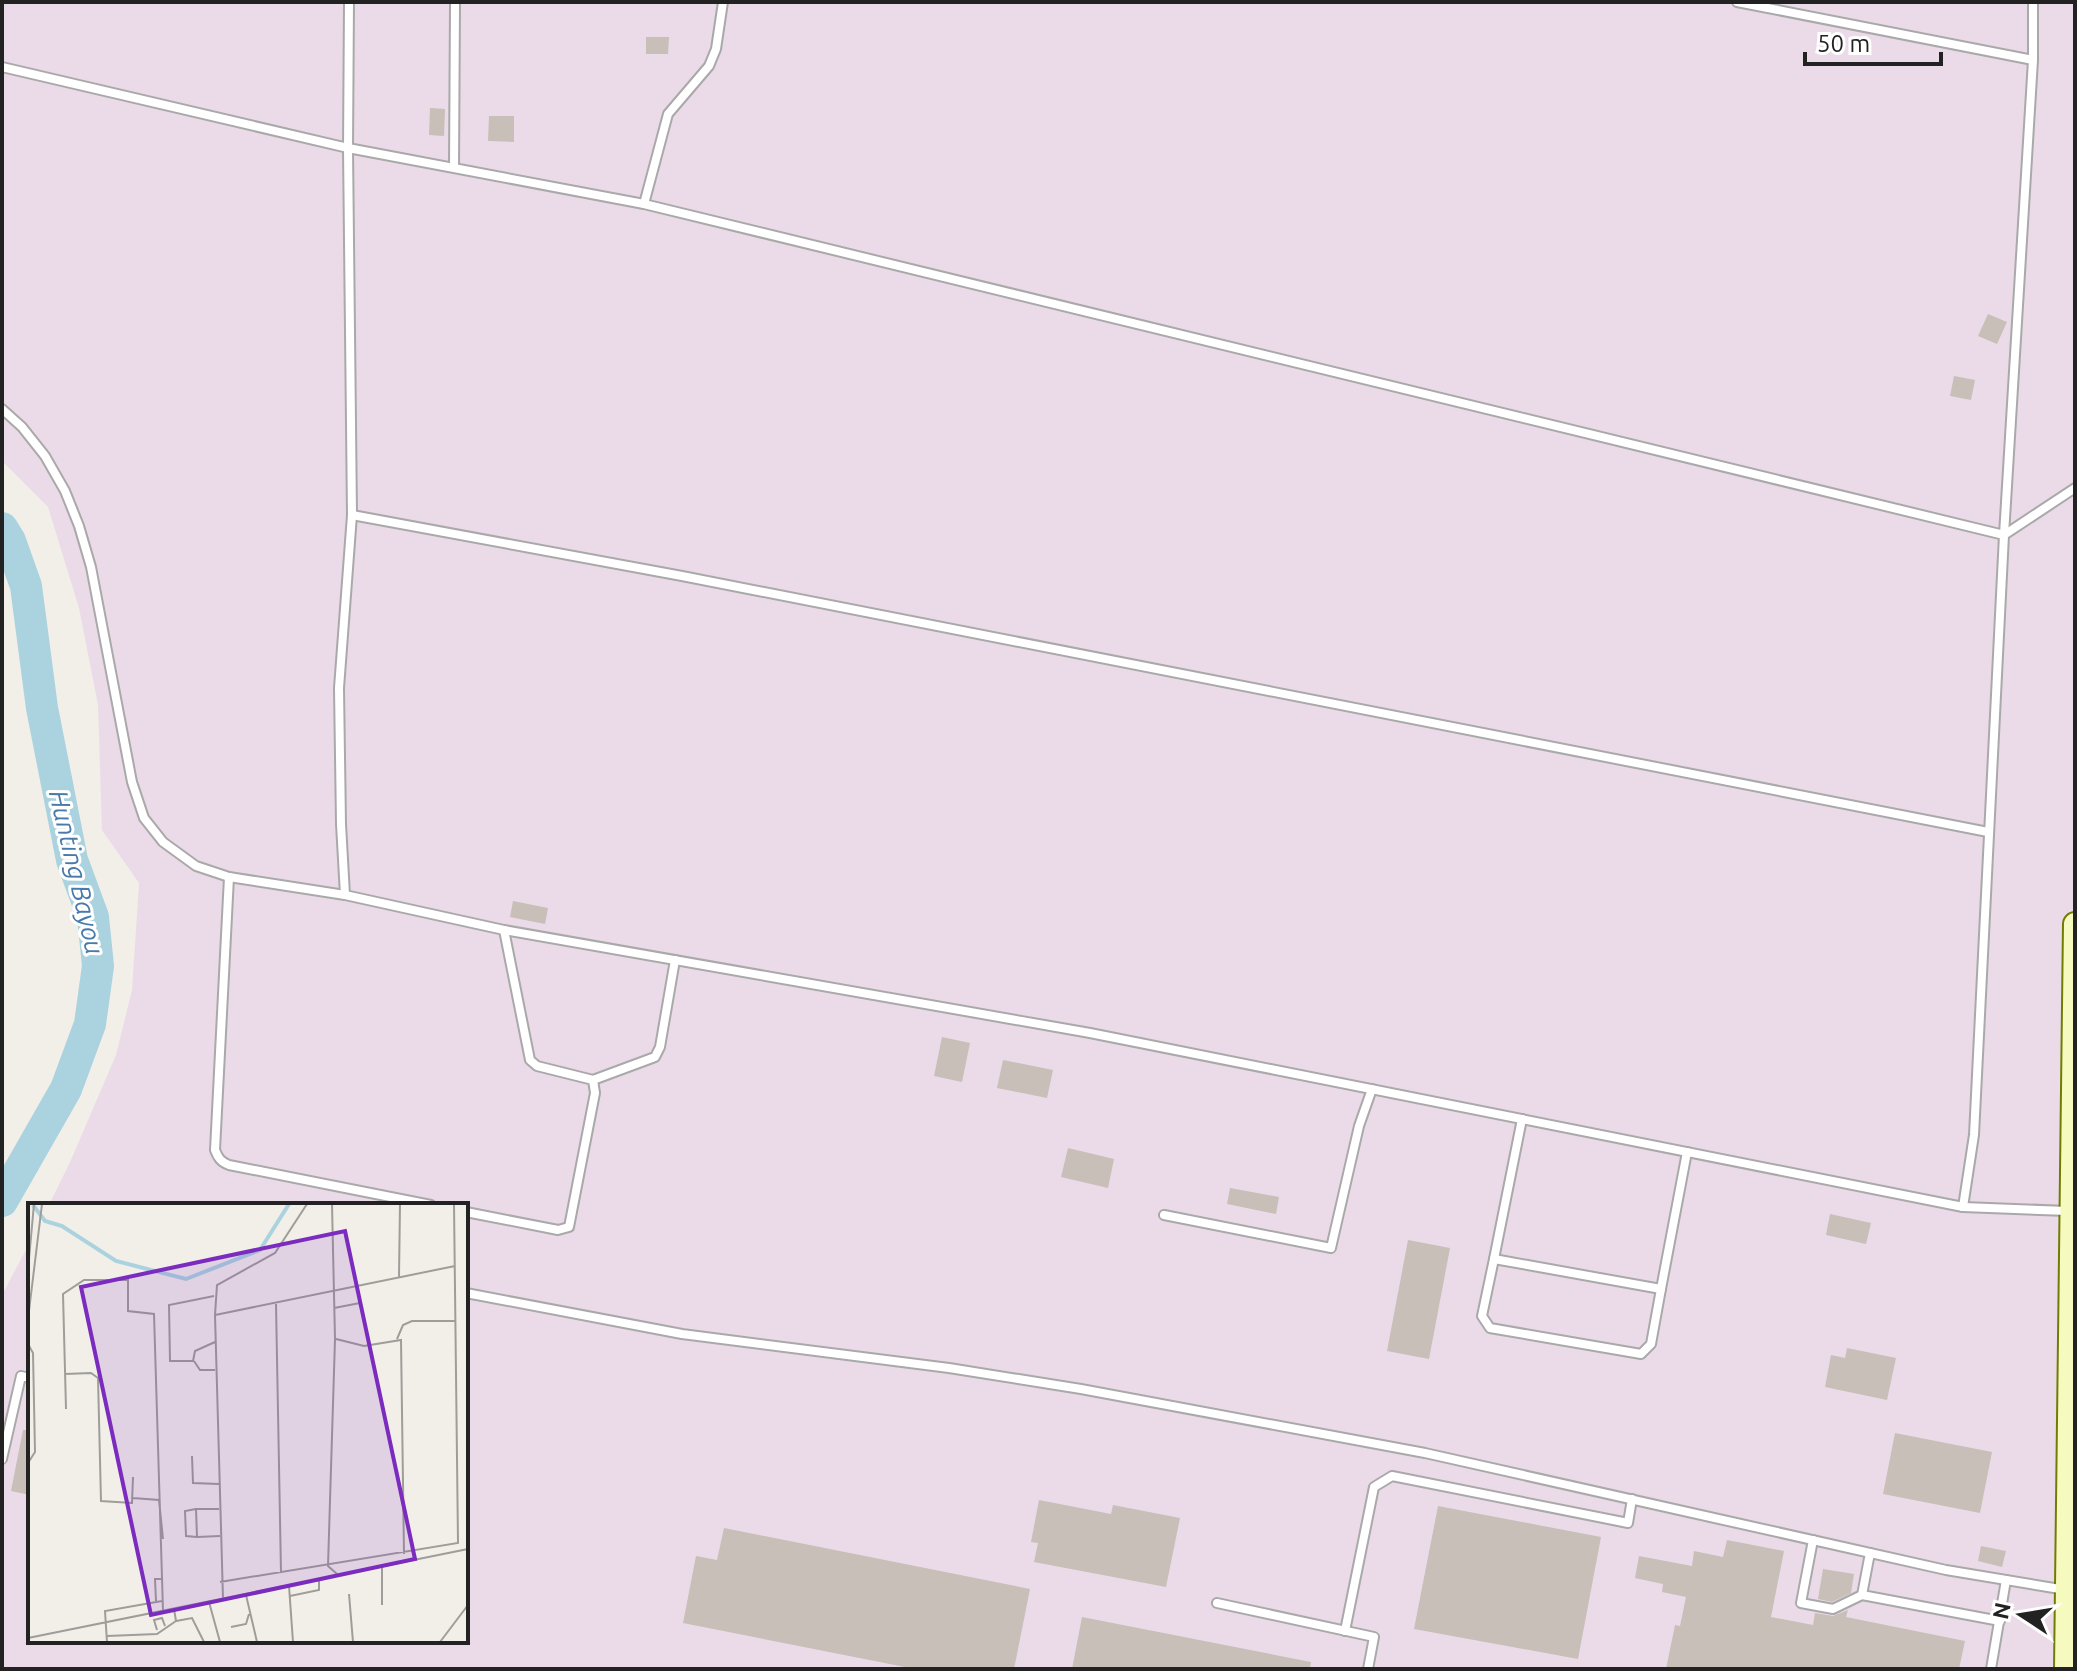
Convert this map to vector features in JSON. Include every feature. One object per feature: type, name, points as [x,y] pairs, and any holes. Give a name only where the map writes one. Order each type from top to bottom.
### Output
[{"type":"main road","points":[[2066,1669],[2072,1520],[2075,924]]},
{"type":"lane","points":[[345,895],[339,688],[352,515],[349,2]]},
{"type":"lane","points":[[644,204],[668,114],[709,66],[716,49],[723,2]]},
{"type":"lane","points":[[1737,2],[2033,60]]},
{"type":"lane","points":[[1963,1207],[1974,1135],[2004,535],[2033,60],[2033,2]]},
{"type":"lane","points":[[454,167],[455,5]]},
{"type":"lane","points":[[2,67],[348,148],[644,204],[2004,535],[2075,488]]},
{"type":"lane","points":[[2,409],[22,427],[45,456],[65,491],[79,526],[91,567],[132,782],[144,818],[163,842],[196,866],[229,877],[345,895],[504,930],[1090,1033],[1963,1207],[2072,1211]]},
{"type":"lane","points":[[352,515],[682,576],[1988,832]]},
{"type":"lane","points":[[229,877],[215,1150],[218,1156],[229,1165],[421,1203]]},
{"type":"lane","points":[[504,930],[532,1064],[593,1080],[655,1057],[660,1047],[675,960]]},
{"type":"lane","points":[[468,1212],[558,1230],[569,1227],[595,1093],[593,1080]]},
{"type":"lane","points":[[1164,1215],[1331,1248],[1359,1126],[1372,1089]]},
{"type":"lane","points":[[1522,1119],[1482,1316],[1490,1328],[1505,1331],[1641,1354],[1651,1344],[1687,1152]]},
{"type":"lane","points":[[1494,1259],[1661,1289]]},
{"type":"lane","points":[[468,1293],[682,1334],[949,1368],[1081,1389],[1425,1453],[1946,1570],[2067,1590]]},
{"type":"lane","points":[[2,1459],[21,1376],[28,1378]]},
{"type":"lane","points":[[1345,1631],[1374,1487],[1392,1476],[1628,1523],[1632,1499]]},
{"type":"lane","points":[[1813,1540],[1801,1603],[1833,1609],[1862,1595],[2000,1621]]},
{"type":"lane","points":[[1862,1595],[1870,1553]]},
{"type":"lane","points":[[1991,1669],[2006,1580]]},
{"type":"lane","points":[[1217,1603],[1374,1637],[1368,1669]]},
{"type":"shaded area","points":[[2,2],[2075,2],[2075,1669],[2,1669],[2,1295],[28,1246],[28,1643],[468,1643],[468,1203],[50,1203],[116,1055],[132,990],[139,883],[102,830],[98,705],[79,608],[48,507],[2,461]]},
{"type":"building","points":[[646,37],[669,37],[668,54],[646,54]]},
{"type":"building","points":[[430,108],[445,109],[444,136],[429,135]]},
{"type":"building","points":[[489,116],[514,116],[514,142],[488,141]]},
{"type":"building","points":[[1988,314],[2007,322],[1997,344],[1978,336]]},
{"type":"building","points":[[1954,376],[1975,380],[1971,400],[1950,396]]},
{"type":"building","points":[[513,901],[548,908],[545,924],[510,917]]},
{"type":"building","points":[[942,1037],[970,1043],[962,1082],[934,1076]]},
{"type":"building","points":[[1003,1060],[1053,1070],[1047,1098],[997,1088]]},
{"type":"building","points":[[1068,1148],[1114,1159],[1108,1188],[1061,1177]]},
{"type":"building","points":[[1230,1188],[1279,1197],[1276,1214],[1227,1204]]},
{"type":"building","points":[[1830,1214],[1871,1223],[1866,1244],[1826,1235]]},
{"type":"building","points":[[1408,1240],[1450,1248],[1429,1359],[1387,1351]]},
{"type":"building","points":[[1847,1348],[1896,1358],[1887,1400],[1825,1387],[1831,1355],[1845,1358]]},
{"type":"building","points":[[23,1430],[28,1430],[28,1495],[11,1491]]},
{"type":"building","points":[[1895,1433],[1992,1452],[1980,1513],[1883,1494]]},
{"type":"building","points":[[1039,1500],[1111,1514],[1113,1505],[1180,1518],[1166,1587],[1034,1562],[1038,1543],[1031,1542]]},
{"type":"building","points":[[1438,1506],[1601,1537],[1578,1659],[1414,1629]]},
{"type":"building","points":[[724,1528],[1030,1589],[1014,1669],[915,1669],[683,1623],[696,1556],[717,1560]]},
{"type":"building","points":[[1727,1540],[1784,1551],[1771,1617],[1813,1625],[1815,1613],[1833,1616],[1848,1610],[1846,1617],[1965,1641],[1959,1669],[1666,1669],[1675,1625],[1680,1626],[1686,1597],[1662,1592],[1663,1584],[1635,1578],[1639,1556],[1692,1566],[1694,1551],[1723,1557]]},
{"type":"building","points":[[1981,1546],[2006,1551],[2002,1567],[1978,1561]]},
{"type":"building","points":[[1823,1569],[1854,1574],[1851,1593],[1832,1602],[1818,1599]]},
{"type":"building","points":[[1082,1617],[1311,1662],[1310,1669],[1072,1669]]},
{"type":"waterway","name":"Hunting Bayou","points":[[2,528],[10,541],[26,586],[42,708],[72,860],[93,917],[98,966],[90,1024],[66,1089],[2,1201]]}]
